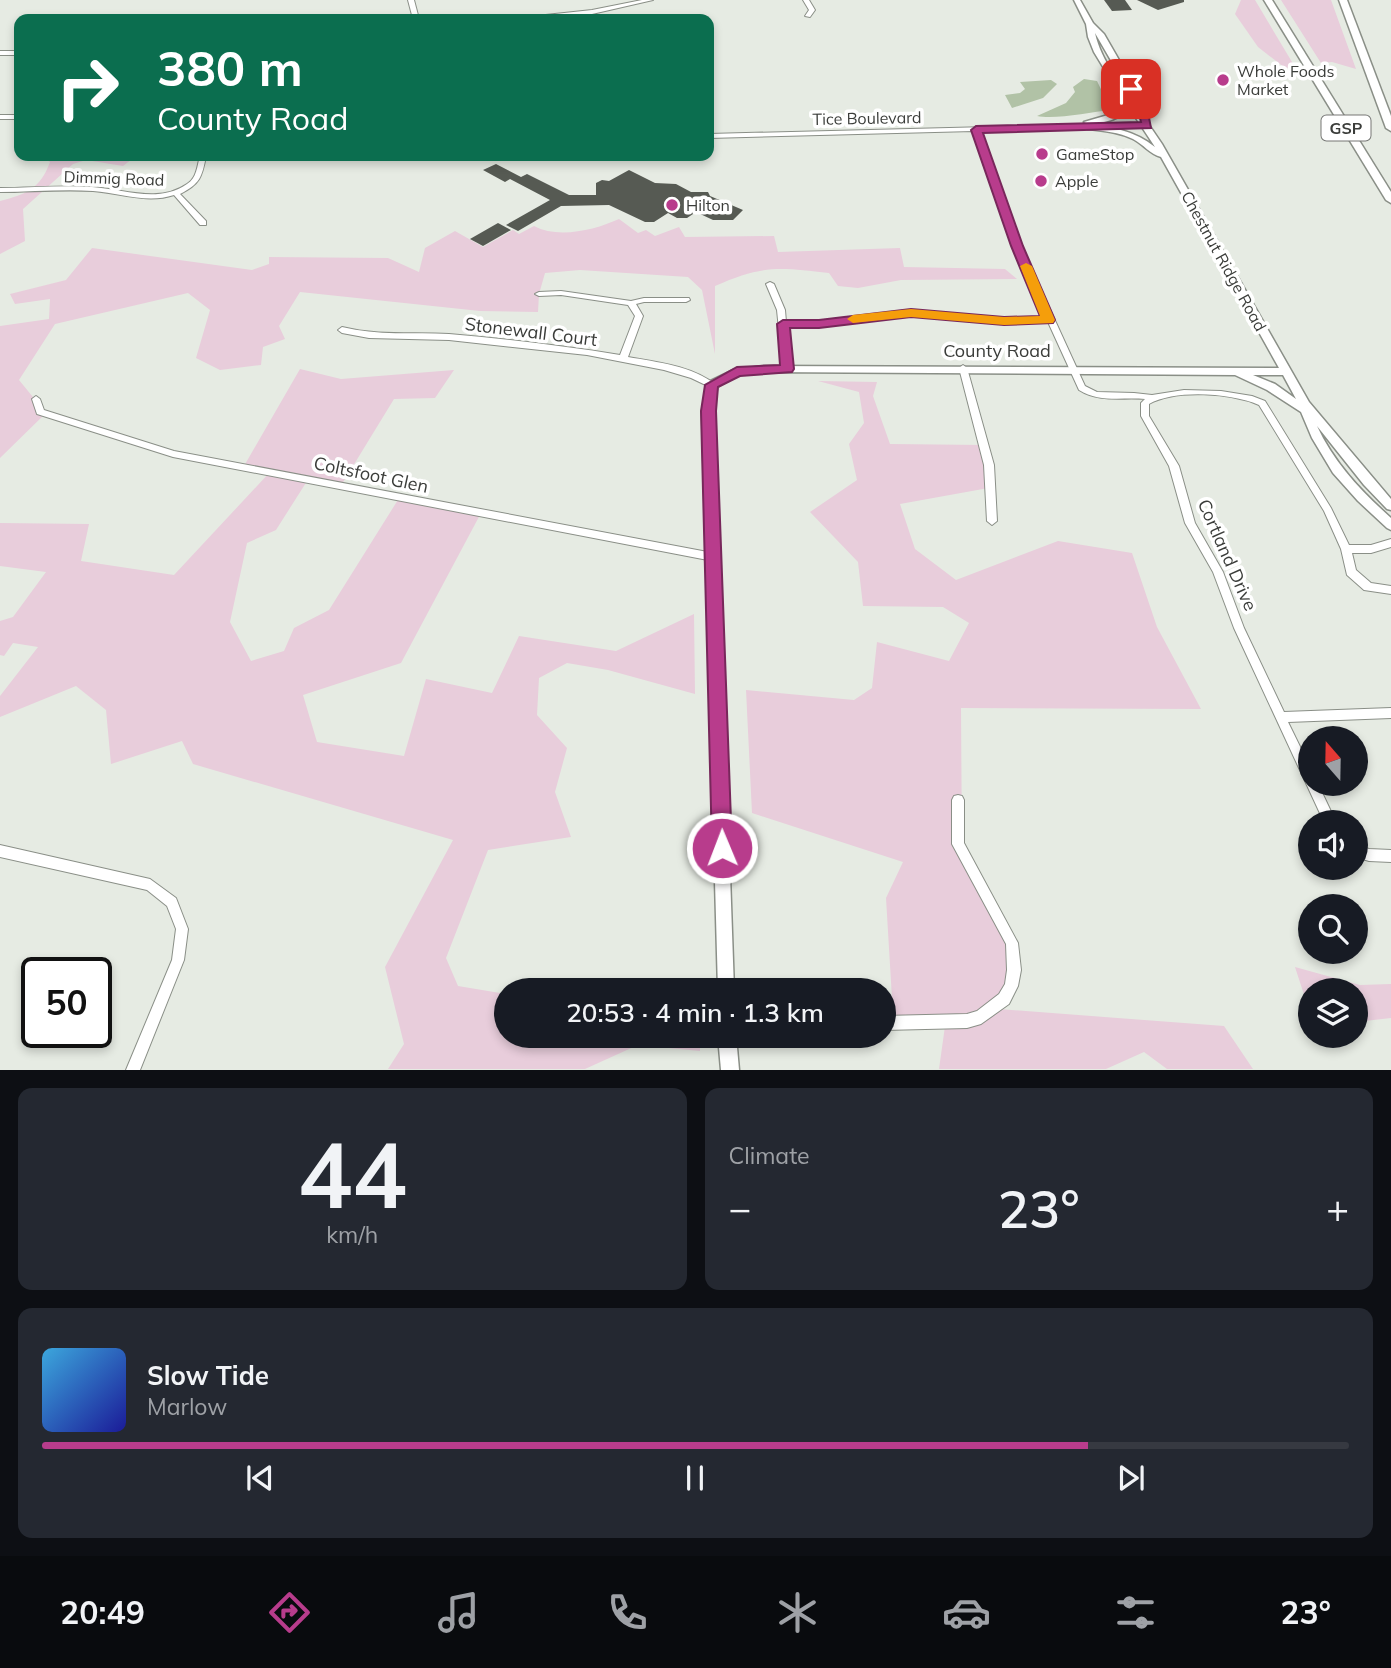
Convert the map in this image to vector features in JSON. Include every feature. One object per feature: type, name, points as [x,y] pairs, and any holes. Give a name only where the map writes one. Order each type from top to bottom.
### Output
[{"type":"highway","name":"GSP","points":[[1343,0],[1391,128]]},
{"type":"highway","name":"GSP","points":[[1270,2],[1391,200]]},
{"type":"main road","name":"Chestnut Ridge Road","points":[[1077,0],[1142,107],[1145,123]]},
{"type":"main road","name":"Chestnut Ridge Road","points":[[1090,24],[1092,39],[1126,99],[1145,123],[1168,162],[1286,372],[1304,406],[1311,430],[1331,462],[1356,493],[1391,525]]},
{"type":"main road","points":[[1088,124],[1120,114],[1124,110],[1126,99]]},
{"type":"main road","points":[[1088,124],[1133,134],[1168,162]]},
{"type":"main road","name":"County Road","points":[[712,385],[737,372],[787,369],[1286,372]]},
{"type":"main road","points":[[1233,372],[1271,387],[1304,406]]},
{"type":"main road","points":[[712,385],[708,411],[726,978]]},
{"type":"main road","name":"Chestnut Ridge Road","points":[[1304,406],[1328,430],[1356,469],[1390,505]]},
{"type":"main road","points":[[728,1048],[730,1069]]},
{"type":"street","points":[[573,14],[650,0]]},
{"type":"street","points":[[806,0],[812,10],[808,16]]},
{"type":"street","name":"Tice Boulevard","points":[[714,136],[1027,129],[1145,123]]},
{"type":"street","points":[[976,130],[1017,246],[1048,320],[1086,392],[1151,398],[1166,394],[1238,394],[1262,402],[1324,502],[1346,549],[1348,568],[1358,580],[1374,589],[1391,590]]},
{"type":"street","name":"Dimmig Road","points":[[0,190],[89,189],[150,196],[176,193],[200,176],[202,161]]},
{"type":"street","points":[[176,193],[203,223]]},
{"type":"street","points":[[770,284],[780,305],[787,369]]},
{"type":"street","points":[[539,294],[561,293],[631,303],[644,300],[686,300]]},
{"type":"street","points":[[624,359],[639,316],[631,303]]},
{"type":"street","points":[[783,324],[819,324],[911,313],[1004,321],[1048,320]]},
{"type":"street","name":"Stonewall Court","points":[[342,330],[381,338],[450,337],[624,359],[679,370],[701,377],[712,385]]},
{"type":"street","points":[[963,368],[989,465],[992,521]]},
{"type":"street","name":"Cortland Drive","points":[[1151,398],[1144,406],[1145,416],[1174,466],[1191,523],[1218,572],[1239,628],[1298,755]]},
{"type":"street","name":"Coltsfoot Glen","points":[[36,399],[40,412],[173,454],[713,557]]},
{"type":"street","points":[[1346,549],[1371,549],[1391,543]]},
{"type":"street","points":[[1280,717],[1391,713]]},
{"type":"street","points":[[896,1022],[974,1019],[993,1010],[1004,999],[1011,986],[1014,970],[1012,943],[958,844],[958,800]]},
{"type":"street","points":[[0,850],[150,885],[172,902],[182,929],[178,960],[133,1069]]},
{"type":"street","points":[[1368,855],[1391,856]]},
{"type":"shaded area","points":[[1241,0],[1255,0],[1295,67],[1285,68],[1258,47],[1235,14]]},
{"type":"shaded area","points":[[1281,0],[1331,0],[1356,69],[1332,62],[1321,63]]},
{"type":"shaded area","points":[[1084,79],[1097,81],[1111,110],[1063,116],[1037,116],[1066,103],[1075,92],[1073,87]]},
{"type":"shaded area","points":[[1051,80],[1057,84],[1043,98],[1012,108],[1005,95],[1020,93],[1025,89],[1020,82]]},
{"type":"shaded area","points":[[83,161],[73,164],[23,209],[25,241],[0,254],[0,201],[31,189],[42,178],[50,162]]},
{"type":"shaded area","points":[[92,161],[130,161],[123,166]]},
{"type":"shaded area","points":[[619,219],[638,233],[646,230],[655,236],[679,227],[685,237],[774,236],[778,252],[900,248],[904,267],[1005,269],[1017,279],[901,280],[858,288],[838,286],[829,273],[771,269],[746,274],[715,286],[715,354],[702,290],[688,277],[580,270],[545,273],[539,294],[538,312],[480,311],[300,292],[279,326],[285,339],[263,347],[261,365],[220,370],[196,358],[210,310],[188,293],[55,324],[19,380],[46,413],[0,458],[0,326],[49,319],[50,299],[15,304],[10,294],[66,280],[92,248],[252,270],[269,264],[269,257],[388,258],[419,272],[425,248],[455,231],[483,247],[513,230],[519,234],[534,226],[554,232],[576,232]]},
{"type":"shaded area","points":[[300,369],[341,379],[454,370],[435,398],[394,399],[342,484],[309,478],[276,530],[247,543],[230,622],[251,661],[284,651],[294,628],[329,610],[401,495],[481,513],[401,663],[303,695],[317,742],[404,756],[426,679],[492,693],[519,636],[616,651],[694,614],[695,694],[608,670],[567,663],[539,678],[537,715],[567,748],[555,792],[571,837],[488,850],[446,958],[458,986],[494,992],[494,1048],[631,1048],[585,1069],[388,1069],[404,1044],[385,967],[453,840],[193,764],[182,741],[111,764],[106,710],[76,686],[0,717],[0,696],[38,647],[13,643],[4,656],[0,655],[0,621],[13,617],[46,572],[0,566],[0,523],[89,524],[81,561],[174,575],[270,472],[244,466]]},
{"type":"shaded area","points":[[818,381],[877,382],[873,396],[890,444],[984,445],[994,487],[900,504],[915,549],[956,580],[1058,541],[1132,553],[1157,627],[1201,709],[961,708],[962,855],[1015,954],[998,1009],[1224,1026],[1253,1069],[1167,1069],[1144,1052],[1106,1069],[939,1069],[946,1019],[896,1015],[896,978],[891,978],[886,898],[903,862],[752,813],[746,690],[854,700],[872,688],[877,642],[949,661],[969,623],[943,607],[863,606],[858,562],[810,512],[857,480],[849,444],[864,423],[859,392]]},
{"type":"shaded area","points":[[1295,967],[1335,978],[1299,978]]},
{"type":"shaded area","points":[[1391,984],[1391,1018],[1368,1021],[1368,985]]},
{"type":"shaded area","points":[[669,1048],[700,1048],[700,1051]]},
{"type":"building","points":[[1104,0],[1125,0],[1132,10],[1112,11]]},
{"type":"building","points":[[1137,0],[1184,0],[1184,2],[1158,10]]},
{"type":"building","name":"Hilton","points":[[496,164],[521,177],[527,174],[569,195],[596,195],[596,183],[609,181],[629,170],[655,183],[676,184],[691,192],[708,192],[710,196],[743,210],[733,220],[713,220],[696,212],[687,218],[677,218],[668,213],[654,222],[645,222],[609,205],[561,206],[518,231],[506,225],[550,200],[510,179],[505,182],[483,170]]},
{"type":"building","points":[[498,223],[511,230],[483,246],[470,239]]},
{"type":"slow traffic","points":[[853,319],[930,313],[1004,321],[1048,320],[1026,266]]},
{"type":"place","name":"Whole Foods Market","points":[[1223,80]]},
{"type":"place","name":"GameStop","points":[[1042,154]]},
{"type":"place","name":"Apple","points":[[1041,181]]},
{"type":"place","name":"Hilton","points":[[672,205]]},
{"type":"route","points":[[722,848],[713,498],[708,411],[712,385],[726,376],[749,369],[787,369],[783,324],[819,324],[874,315],[911,313],[1004,321],[1048,320],[1017,246],[976,130],[1147,125],[1142,107],[1131,89]]}]
